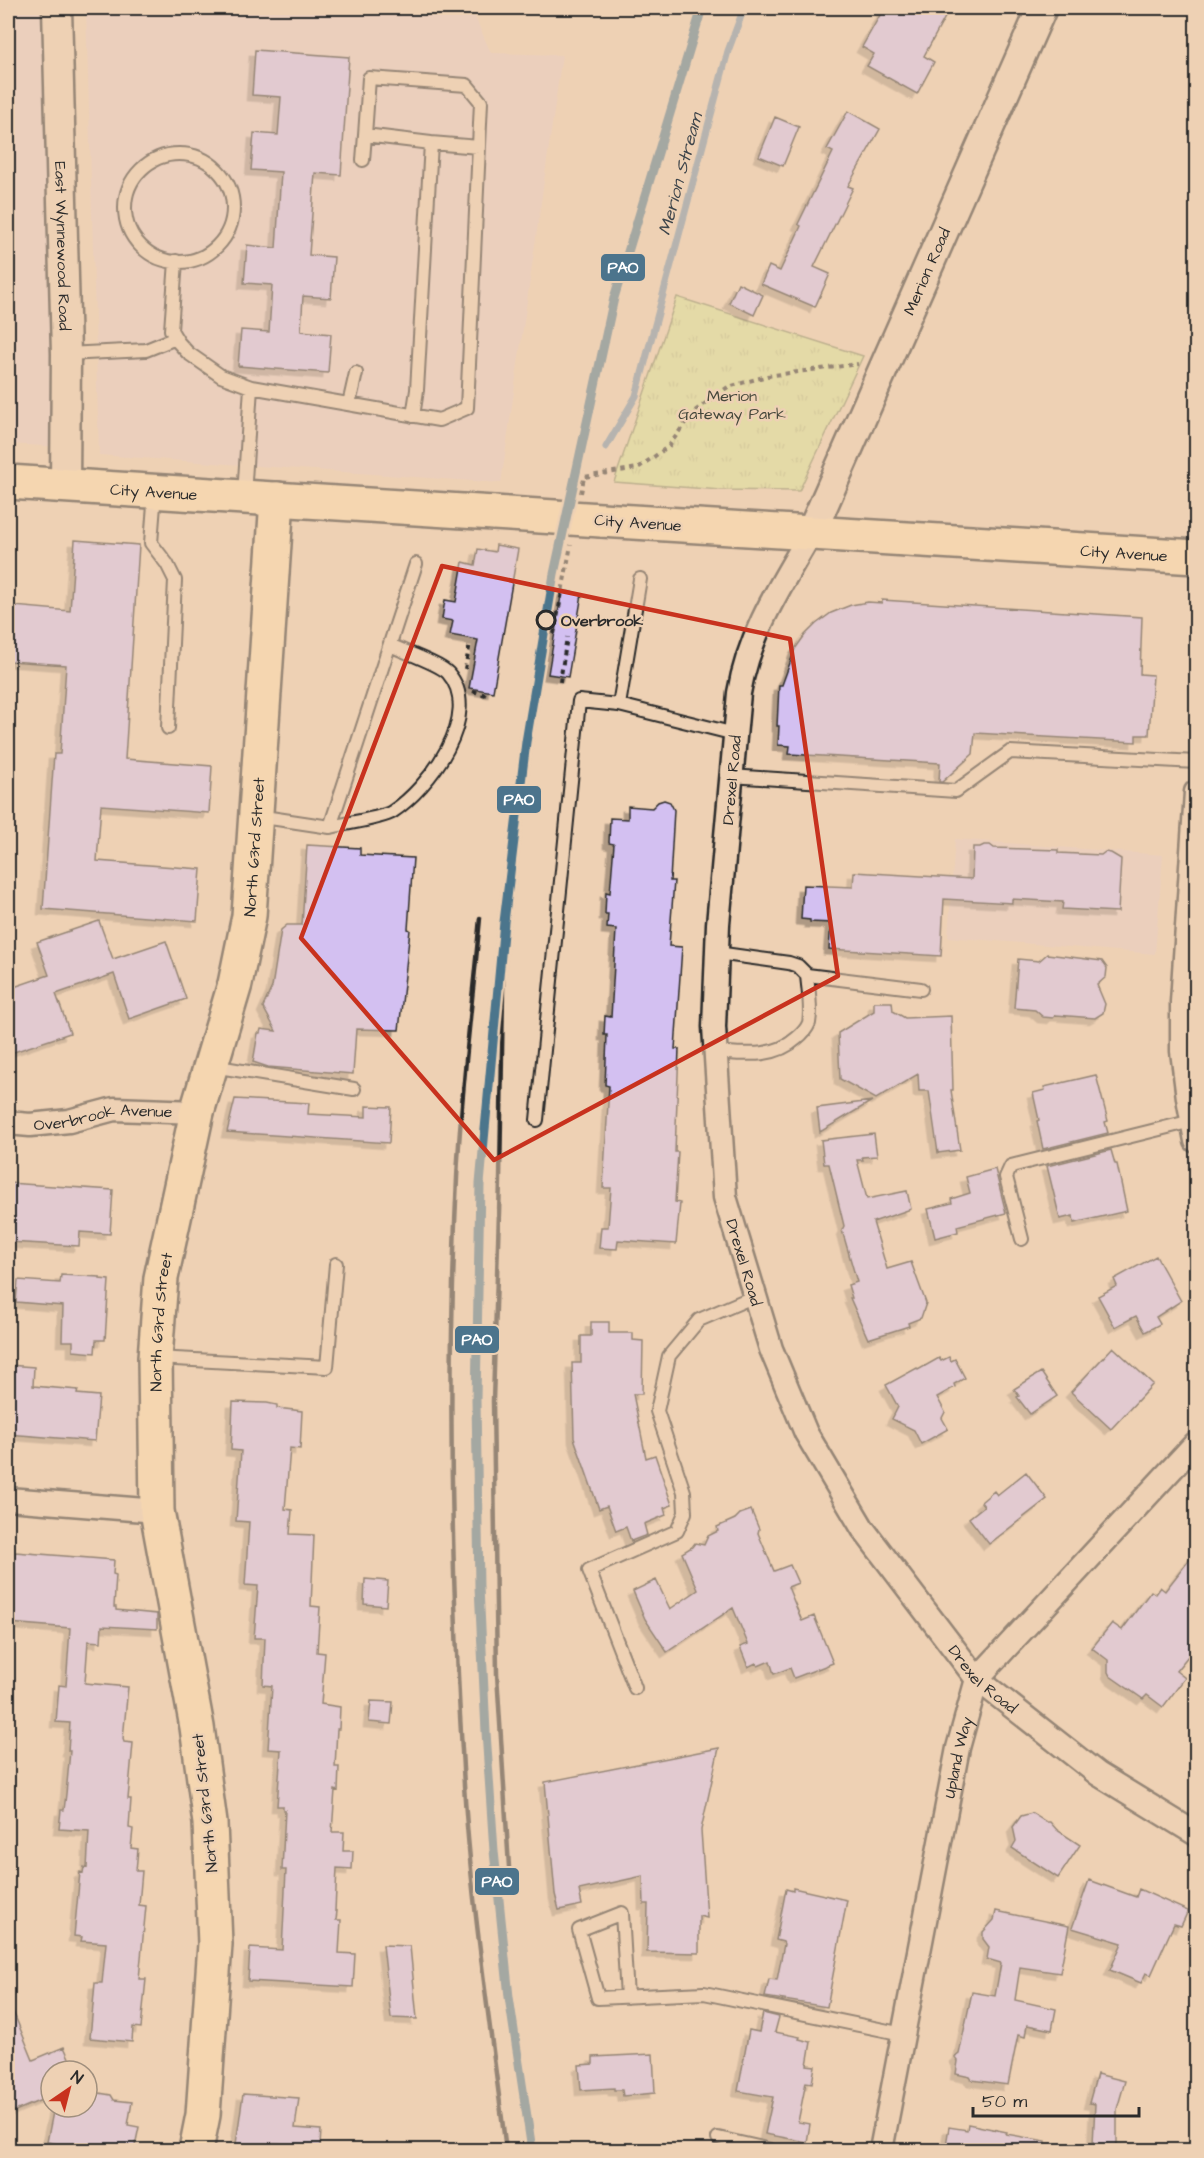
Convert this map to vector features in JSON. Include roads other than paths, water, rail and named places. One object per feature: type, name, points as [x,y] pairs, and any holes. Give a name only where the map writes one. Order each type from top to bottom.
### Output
[{"type":"main road","name":"City Avenue","points":[[8,482],[494,513],[590,510],[811,533],[1197,557]]},
{"type":"main road","name":"North 63rd Street","points":[[196,2151],[203,2115],[214,1944],[210,1823],[197,1727],[157,1511],[155,1358],[161,1278],[198,1112],[235,984],[249,916],[277,499]]},
{"type":"street","name":"East Wynnewood Road","points":[[57,8],[66,354],[65,486]]},
{"type":"street","name":"Merion Road","points":[[811,533],[1042,8]]},
{"type":"street","name":"Drexel Road","points":[[811,533],[763,616],[751,642],[743,668],[731,776],[717,953],[714,1027],[725,1197],[771,1349],[806,1434],[863,1529],[976,1679],[1098,1774],[1197,1834]]},
{"type":"street","points":[[1194,1131],[1182,1051],[1182,1002],[1197,792]]},
{"type":"street","name":"Overbrook Avenue","points":[[8,1123],[30,1125],[69,1120],[114,1109],[198,1112]]},
{"type":"street","name":"Upland Way","points":[[880,2151],[958,1748],[976,1679],[1197,1443]]},
{"type":"street","points":[[8,1499],[157,1511]]},
{"type":"lane","points":[[176,261],[171,330],[188,353],[221,376],[250,387],[439,420],[467,408],[481,102],[467,85],[369,78],[363,160]]},
{"type":"lane","points":[[365,135],[431,144],[479,147]]},
{"type":"lane","points":[[413,416],[417,390],[431,144]]},
{"type":"lane","points":[[178,154],[197,157],[218,171],[228,186],[232,219],[229,229],[218,245],[203,256],[185,262],[176,261],[167,261],[144,249],[132,235],[125,217],[125,198],[132,180],[144,165],[161,156],[178,154]]},
{"type":"lane","points":[[66,354],[146,350],[176,338]]},
{"type":"lane","points":[[349,404],[356,373]]},
{"type":"lane","points":[[244,497],[250,387]]},
{"type":"lane","points":[[155,491],[150,538],[175,580],[168,728]]},
{"type":"lane","points":[[330,827],[416,564]]},
{"type":"lane","points":[[619,705],[640,579]]},
{"type":"lane","points":[[255,816],[330,827],[391,813],[424,783],[450,747],[460,712],[457,686],[446,670],[390,645]]},
{"type":"lane","points":[[537,1120],[579,701],[619,705],[735,734]]},
{"type":"lane","points":[[731,776],[956,791],[1010,752],[1197,762]]},
{"type":"lane","points":[[717,953],[789,963],[798,966],[807,975],[921,989]]},
{"type":"lane","points":[[716,1052],[761,1054],[771,1052],[794,1041],[808,1024],[807,975]]},
{"type":"lane","points":[[211,1066],[354,1089]]},
{"type":"lane","points":[[1022,1239],[1006,1177],[1011,1166],[1194,1131]]},
{"type":"lane","points":[[155,1358],[327,1367],[336,1264]]},
{"type":"lane","points":[[635,1688],[589,1570],[677,1531],[685,1513],[684,1492],[657,1411],[669,1356],[699,1320],[755,1296]]},
{"type":"lane","points":[[627,1997],[622,1913],[579,1930],[598,1998],[627,1997],[704,1993],[903,2034]]},
{"type":"lane","points":[[718,2138],[771,2151]]},
{"type":"waterway","name":"Merion Stream","points":[[606,447],[636,396],[728,51],[744,8]]},
{"type":"railway","points":[[480,918],[457,1178],[451,1400],[453,1547],[459,1694],[470,1864],[506,2150]]},
{"type":"railway","points":[[504,922],[500,1181],[493,1401],[497,1674],[509,1867]]},
{"type":"place","name":"Overbrook","points":[[546,620]]},
{"type":"park label","name":"Merion Gateway Park","points":[[732,404]]}]
